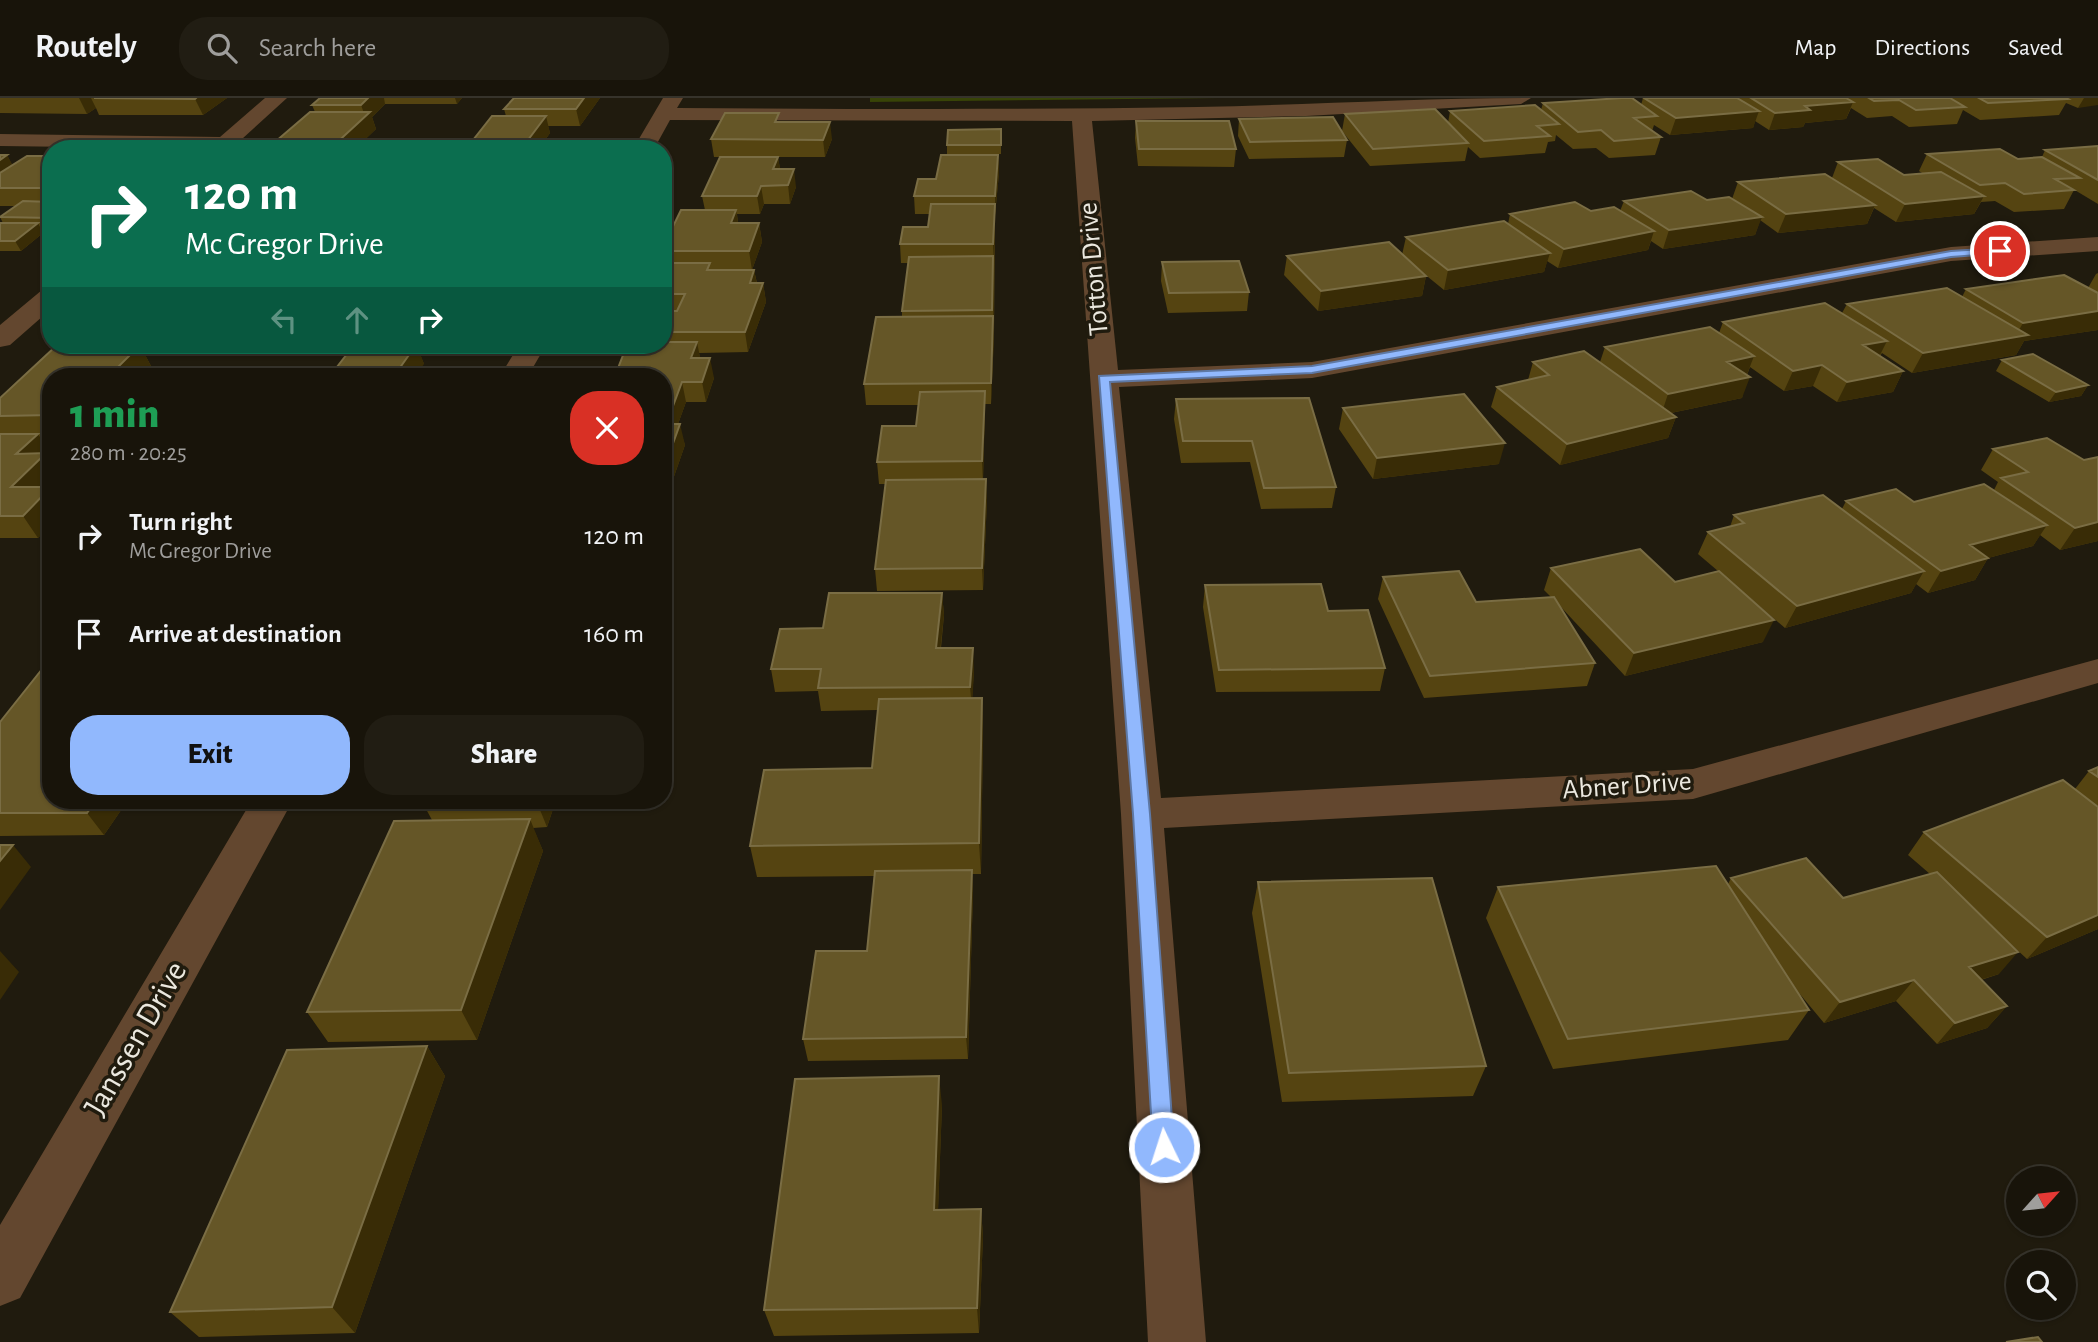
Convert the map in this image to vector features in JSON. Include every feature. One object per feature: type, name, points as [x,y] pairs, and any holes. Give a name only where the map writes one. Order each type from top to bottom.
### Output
[{"type":"street","points":[[228,140],[277,98]]},
{"type":"street","points":[[648,140],[668,106],[1082,117],[1391,108],[1521,98]]},
{"type":"street","name":"Totton Drive","points":[[1082,117],[1142,814],[1177,1342]]},
{"type":"street","points":[[0,140],[42,141]]},
{"type":"street","points":[[1103,379],[1312,370],[1951,254],[2098,243]]},
{"type":"street","points":[[0,339],[42,303]]},
{"type":"street","name":"Abner Drive","points":[[1142,814],[1693,784],[2098,671]]},
{"type":"street","name":"Janssen Drive","points":[[0,1278],[268,809]]},
{"type":"green space","points":[[870,98],[1219,98],[870,102]]},
{"type":"building","points":[[94,98],[196,98],[195,99]]},
{"type":"building","points":[[320,98],[368,98],[361,105],[312,105]]},
{"type":"building","points":[[514,98],[584,98],[576,109],[504,109]]},
{"type":"building","points":[[1632,98],[1657,116],[1634,118],[1661,137],[1614,141],[1601,130],[1578,132],[1543,103]]},
{"type":"building","points":[[1644,98],[1737,98],[1759,111],[1676,118]]},
{"type":"building","points":[[1751,98],[1846,98],[1853,102],[1805,106],[1810,110],[1775,113]]},
{"type":"building","points":[[1869,98],[1950,98],[1965,107],[1916,110],[1899,100],[1874,101]]},
{"type":"building","points":[[1979,98],[2066,98],[2068,99],[1988,103]]},
{"type":"building","points":[[1535,105],[1559,124],[1537,126],[1550,136],[1484,141],[1450,111]]},
{"type":"building","points":[[1435,109],[1468,143],[1373,149],[1345,114]]},
{"type":"building","points":[[310,112],[370,112],[340,140],[277,140]]},
{"type":"building","points":[[725,113],[779,113],[775,122],[830,122],[823,140],[711,139]]},
{"type":"building","points":[[492,116],[546,116],[528,140],[473,140]]},
{"type":"building","points":[[1333,117],[1347,140],[1250,142],[1239,119]]},
{"type":"building","points":[[1136,121],[1229,121],[1236,149],[1139,149]]},
{"type":"building","points":[[1001,129],[1001,145],[947,145],[948,130]]},
{"type":"building","points":[[2098,146],[2098,180],[2045,150]]},
{"type":"building","points":[[2000,149],[2018,159],[2042,157],[2080,178],[2055,179],[2074,190],[2024,194],[2005,183],[1980,185],[1927,154]]},
{"type":"building","points":[[941,155],[998,155],[995,196],[914,196],[918,179],[936,179]]},
{"type":"building","points":[[27,156],[42,156],[42,188],[0,188],[0,173]]},
{"type":"building","points":[[720,157],[778,157],[773,169],[794,169],[788,185],[761,186],[757,196],[702,196]]},
{"type":"building","points":[[1878,159],[1904,175],[1941,172],[1984,196],[1905,204],[1838,162]]},
{"type":"building","points":[[1825,174],[1875,205],[1786,214],[1738,182]]},
{"type":"building","points":[[1691,191],[1707,200],[1729,197],[1762,217],[1669,230],[1624,201]]},
{"type":"building","points":[[23,201],[42,202],[42,218],[0,217]]},
{"type":"building","points":[[1575,202],[1591,211],[1614,207],[1654,231],[1564,249],[1510,214]]},
{"type":"building","points":[[931,204],[995,204],[993,244],[900,244],[903,227],[928,227]]},
{"type":"building","points":[[681,210],[736,210],[731,223],[759,223],[749,251],[672,251],[672,228]]},
{"type":"building","points":[[1504,221],[1550,253],[1448,270],[1406,237]]},
{"type":"building","points":[[0,223],[38,223],[15,241],[0,241]]},
{"type":"building","points":[[1389,242],[1426,276],[1321,291],[1287,256]]},
{"type":"building","points":[[993,256],[992,310],[902,311],[909,257]]},
{"type":"building","points":[[1239,261],[1249,292],[1169,293],[1162,262]]},
{"type":"building","points":[[672,263],[710,263],[707,270],[754,270],[750,283],[763,283],[745,332],[672,332],[672,311],[677,311],[685,294],[672,294]]},
{"type":"building","points":[[2064,275],[2098,293],[2098,311],[2023,323],[1966,289]]},
{"type":"building","points":[[1947,288],[2028,335],[1923,353],[1847,304]]},
{"type":"building","points":[[1825,303],[1887,341],[1863,345],[1903,371],[1847,382],[1822,365],[1793,371],[1723,322]]},
{"type":"building","points":[[993,316],[991,383],[864,384],[876,317]]},
{"type":"building","points":[[1710,327],[1754,356],[1727,362],[1750,377],[1668,394],[1605,347]]},
{"type":"building","points":[[672,342],[697,342],[691,358],[710,358],[702,382],[682,382],[672,409],[672,368],[618,368],[624,354],[672,354]]},
{"type":"building","points":[[1584,351],[1676,417],[1567,444],[1497,387],[1549,375],[1533,362]]},
{"type":"building","points":[[47,354],[131,354],[117,368],[42,368],[42,415],[0,416],[0,398]]},
{"type":"building","points":[[347,354],[410,354],[400,368],[336,368]]},
{"type":"building","points":[[2033,354],[2088,385],[2056,392],[2002,360]]},
{"type":"building","points":[[985,391],[982,461],[877,462],[882,426],[916,426],[920,392]]},
{"type":"building","points":[[1464,394],[1505,443],[1377,458],[1343,408]]},
{"type":"building","points":[[1309,398],[1336,487],[1264,488],[1252,441],[1183,441],[1176,399]]},
{"type":"building","points":[[672,424],[680,424],[672,446]]},
{"type":"building","points":[[0,434],[38,434],[16,454],[42,453],[42,457],[11,487],[42,487],[42,496],[23,516],[0,516]]},
{"type":"building","points":[[2047,438],[2084,460],[2098,457],[2098,522],[2075,528],[2001,478],[2028,472],[1993,449]]},
{"type":"building","points":[[986,479],[982,568],[875,569],[886,480]]},
{"type":"building","points":[[1984,484],[2047,525],[1970,545],[1988,558],[1941,571],[1846,501],[1896,489],[1914,502]]},
{"type":"building","points":[[1823,495],[1924,571],[1797,606],[1708,532],[1744,523],[1734,515]]},
{"type":"building","points":[[1640,549],[1675,582],[1719,571],[1774,620],[1634,653],[1551,568]]},
{"type":"building","points":[[1459,571],[1476,602],[1554,597],[1595,663],[1430,676],[1383,577]]},
{"type":"building","points":[[1321,584],[1328,611],[1368,610],[1385,668],[1219,670],[1205,585]]},
{"type":"building","points":[[829,593],[942,593],[936,648],[973,648],[970,687],[818,688],[821,669],[771,669],[780,629],[823,628]]},
{"type":"building","points":[[42,669],[42,809],[90,809],[87,813],[0,813],[0,722]]},
{"type":"building","points":[[982,698],[979,843],[750,846],[764,770],[872,768],[879,699]]},
{"type":"building","points":[[2098,767],[2098,777],[2089,771]]},
{"type":"building","points":[[2063,780],[2098,807],[2098,915],[2047,937],[1924,832]]},
{"type":"building","points":[[530,819],[461,1010],[307,1012],[394,821]]},
{"type":"building","points":[[0,845],[13,845],[0,861]]},
{"type":"building","points":[[1806,858],[1843,898],[1937,872],[2018,952],[1969,967],[2007,1006],[1955,1023],[1914,980],[1840,1002],[1731,878]]},
{"type":"building","points":[[1716,866],[1809,1010],[1568,1039],[1498,887]]},
{"type":"building","points":[[972,870],[966,1037],[803,1039],[816,951],[867,951],[875,871]]},
{"type":"building","points":[[1432,878],[1486,1066],[1289,1073],[1258,882]]},
{"type":"building","points":[[427,1046],[332,1307],[170,1312],[287,1050]]},
{"type":"building","points":[[939,1076],[934,1210],[981,1209],[977,1308],[764,1310],[795,1079]]},
{"type":"building","points":[[2038,1337],[2042,1342],[2006,1342]]},
{"type":"route","points":[[1164,1147],[1142,814],[1103,379],[1312,370],[1951,254],[2000,251]]}]
